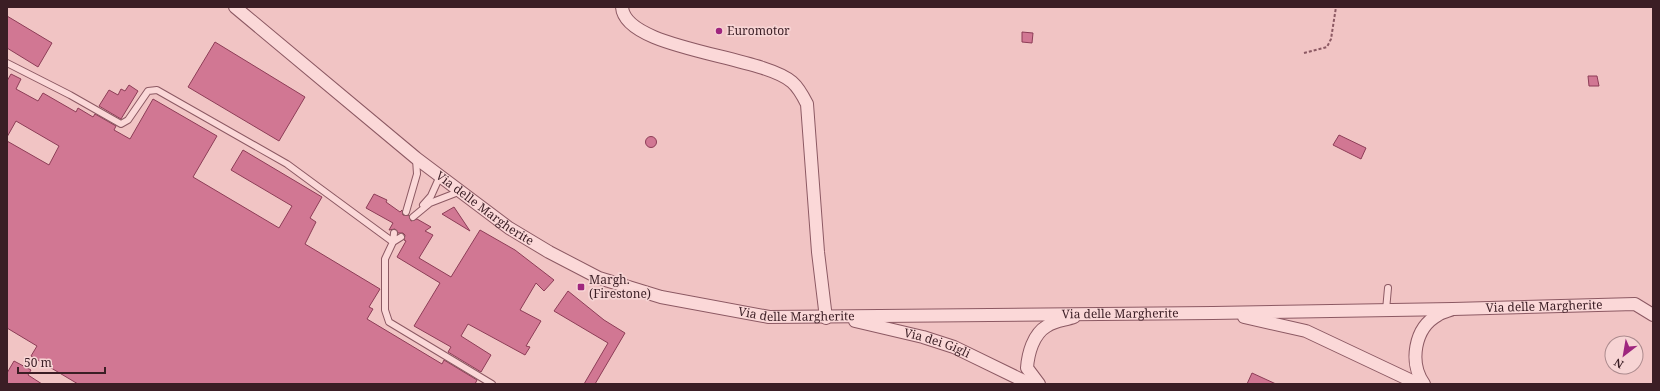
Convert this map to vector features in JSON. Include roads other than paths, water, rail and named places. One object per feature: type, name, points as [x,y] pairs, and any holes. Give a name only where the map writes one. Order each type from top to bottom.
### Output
[{"type":"street","name":"Via delle Margherite","points":[[235,7],[416,158],[509,228],[549,252],[599,278],[661,297],[769,317],[826,318],[1452,309],[1653,304]]},
{"type":"street","points":[[622,7],[628,21],[651,36],[673,44],[753,64],[792,81],[801,91],[807,104],[826,318]]},
{"type":"street","points":[[1636,304],[1653,315]]},
{"type":"street","name":"Via delle Margherite","points":[[1423,384],[1418,375],[1415,355],[1418,340],[1424,326],[1437,315],[1452,309]]},
{"type":"street","points":[[1213,313],[1248,318],[1306,331],[1412,381],[1423,384]]},
{"type":"street","points":[[1038,384],[1027,368],[1028,356],[1032,345],[1047,326],[1081,314]]},
{"type":"street","name":"Via dei Gigli","points":[[838,317],[923,337],[954,347],[1030,384]]},
{"type":"lane","points":[[7,63],[70,95],[121,124],[128,120],[148,90],[157,90],[287,164],[393,242]]},
{"type":"lane","points":[[406,212],[417,174],[416,158]]},
{"type":"lane","points":[[440,176],[431,196],[413,217],[430,204],[460,191]]},
{"type":"lane","points":[[394,233],[393,242],[385,259],[385,310],[389,322],[492,384]]},
{"type":"lane","points":[[393,242],[401,237]]},
{"type":"lane","points":[[1386,310],[1388,288]]},
{"type":"place","name":"Euromotor","points":[[719,31]]},
{"type":"place","name":"Margh. (Firestone)","points":[[581,287]]}]
